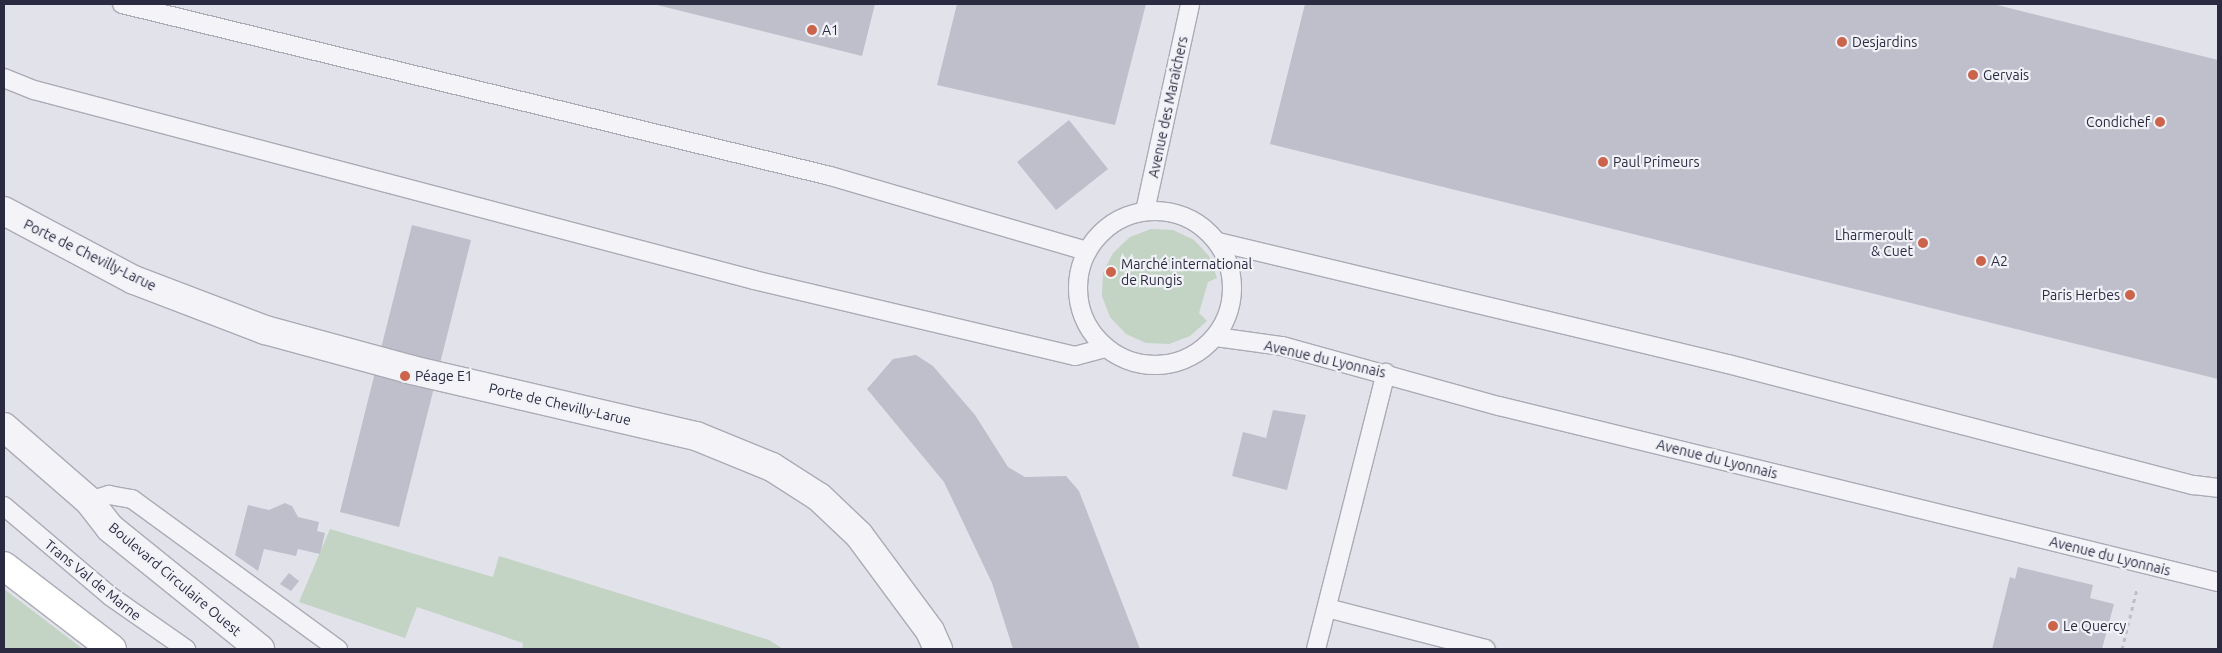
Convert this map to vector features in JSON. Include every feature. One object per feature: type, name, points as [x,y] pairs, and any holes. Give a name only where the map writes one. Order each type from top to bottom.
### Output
[{"type":"highway","points":[[4,566],[112,649]]},
{"type":"street","name":"Porte de Chevilly-Larue","points":[[4,211],[134,280],[266,330],[412,370],[696,436],[764,463],[819,497],[859,535],[930,631],[938,649]]},
{"type":"street","name":"Boulevard Circulaire Ouest","points":[[4,427],[89,501],[110,528],[260,649]]},
{"type":"lane","points":[[122,4],[830,176],[1087,252]]},
{"type":"lane","name":"Avenue des Maraîchers","points":[[1145,211],[1190,4]]},
{"type":"lane","points":[[4,78],[43,93],[754,280],[1074,356],[1105,348]]},
{"type":"lane","points":[[1145,211],[1181,215],[1202,226],[1218,242],[1228,260],[1233,287],[1226,320],[1216,337],[1183,361],[1163,366],[1142,365],[1105,348],[1082,314],[1078,293],[1079,271],[1087,252],[1100,233],[1118,220],[1145,211]]},
{"type":"lane","points":[[1218,242],[1728,364],[2194,485],[2218,488]]},
{"type":"lane","name":"Avenue du Lyonnais","points":[[1216,337],[1282,346],[1386,373],[1499,406],[2218,582]]},
{"type":"lane","points":[[1316,649],[1386,373]]},
{"type":"lane","points":[[89,501],[109,495],[132,499],[338,649]]},
{"type":"lane","name":"Trans Val de Marne","points":[[4,506],[110,596],[186,649]]},
{"type":"lane","points":[[1327,608],[1486,649]]},
{"type":"path","points":[[2122,649],[2143,564]]},
{"type":"green space","points":[[1151,229],[1173,230],[1194,240],[1209,256],[1217,278],[1208,282],[1199,313],[1207,321],[1190,336],[1169,344],[1146,343],[1126,334],[1110,317],[1102,296],[1103,273],[1113,253],[1130,237]]},
{"type":"green space","points":[[330,529],[493,577],[499,556],[769,640],[783,649],[522,649],[523,643],[417,607],[405,638],[299,602]]},
{"type":"green space","points":[[4,589],[83,649],[4,649]]},
{"type":"building","name":"A1","points":[[653,4],[875,4],[862,56]]},
{"type":"building","points":[[957,4],[1146,4],[1115,125],[937,85]]},
{"type":"building","name":"A2","points":[[1305,4],[1993,4],[2218,60],[2218,379],[1270,144]]},
{"type":"building","points":[[1069,120],[1108,169],[1056,210],[1017,162]]},
{"type":"building","name":"Péage E1","points":[[412,225],[471,240],[399,527],[340,512]]},
{"type":"building","points":[[916,355],[933,366],[975,415],[1008,467],[1025,477],[1066,476],[1079,491],[1140,649],[1013,649],[992,583],[944,482],[867,389],[893,359]]},
{"type":"building","points":[[1273,410],[1306,415],[1287,490],[1232,476],[1243,432],[1266,438]]},
{"type":"building","points":[[285,503],[292,506],[298,517],[319,522],[317,531],[325,533],[320,554],[298,549],[296,556],[264,549],[258,571],[235,555],[248,505],[269,510]]},
{"type":"building","name":"Le Quercy","points":[[2018,567],[2093,585],[2090,598],[2114,604],[2102,649],[1992,649],[2010,577],[2015,579]]},
{"type":"building","points":[[289,573],[299,581],[291,591],[280,584]]},
{"type":"place","name":"A1","points":[[812,30]]},
{"type":"place","name":"Desjardins","points":[[1842,42]]},
{"type":"place","name":"Gervais","points":[[1973,75]]},
{"type":"place","name":"Condichef","points":[[2160,122]]},
{"type":"place","name":"Paul Primeurs","points":[[1603,162]]},
{"type":"place","name":"Lharmeroult & Cuet","points":[[1923,243]]},
{"type":"place","name":"A2","points":[[1981,261]]},
{"type":"place","name":"Marché international de Rungis","points":[[1111,272]]},
{"type":"place","name":"Paris Herbes","points":[[2130,295]]},
{"type":"place","name":"Péage E1","points":[[405,376]]},
{"type":"place","name":"Le Quercy","points":[[2053,626]]}]
